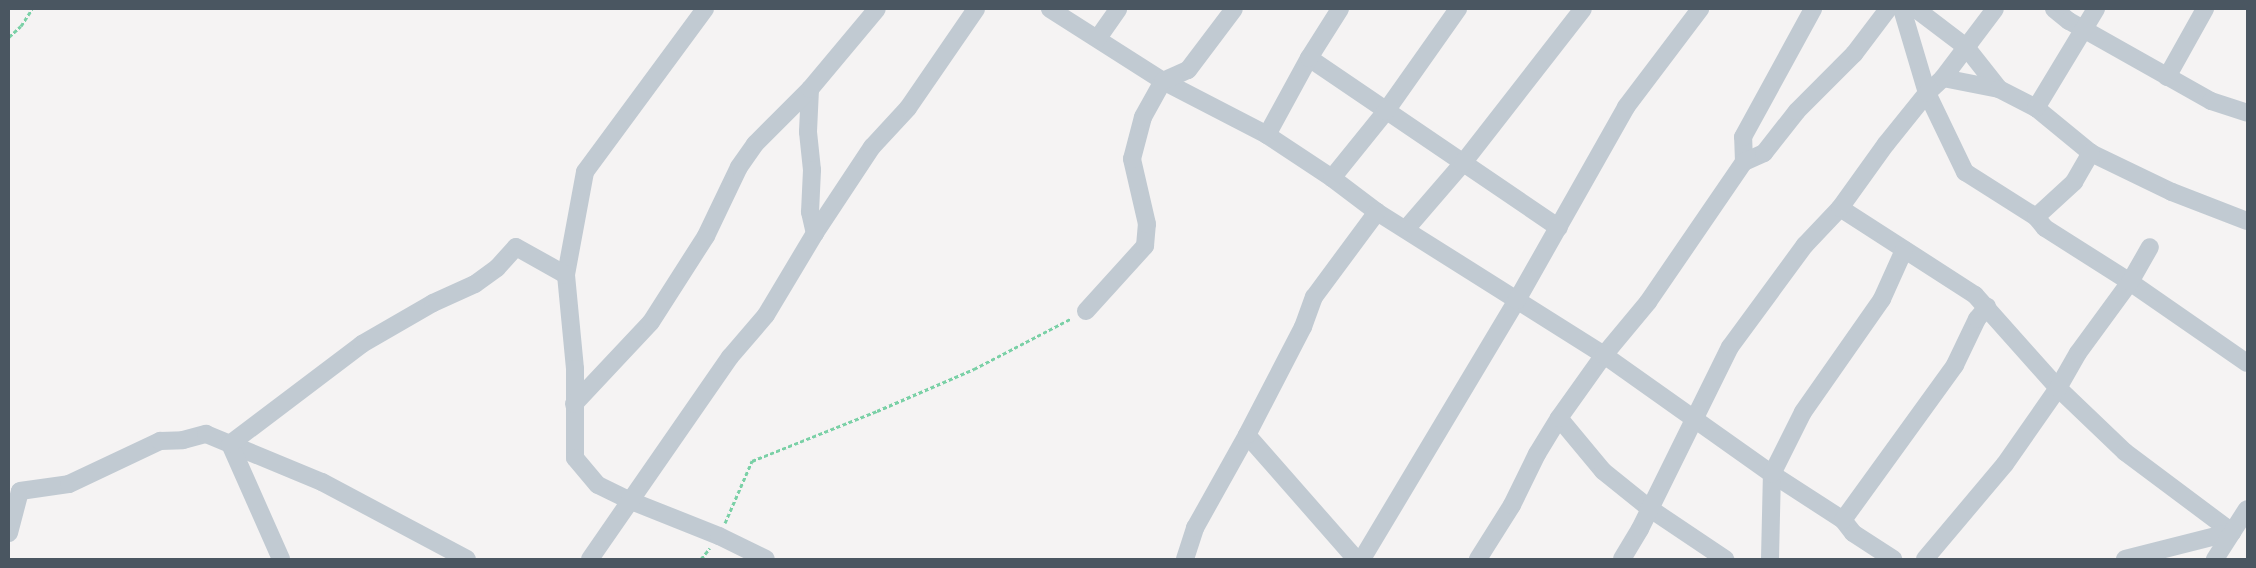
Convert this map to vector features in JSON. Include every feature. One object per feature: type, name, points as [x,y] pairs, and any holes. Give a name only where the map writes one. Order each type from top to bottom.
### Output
[{"type":"street","points":[[705,9],[585,172],[566,275],[575,369],[575,458],[598,485],[631,501],[719,536],[766,559]]},
{"type":"street","points":[[574,404],[651,322],[706,236],[744,160],[775,121],[810,89],[878,9]]},
{"type":"street","points":[[590,559],[730,357],[766,314],[815,233],[872,147],[908,108],[976,9]]},
{"type":"street","points":[[1050,9],[1163,81],[1267,135],[1332,178],[1377,212],[1604,355],[1693,420],[1843,520],[1853,533],[1893,559]]},
{"type":"street","points":[[1098,38],[1118,9]]},
{"type":"street","points":[[1086,311],[1145,246],[1147,224],[1132,159],[1143,117],[1163,81],[1188,70],[1234,9]]},
{"type":"street","points":[[1267,135],[1309,58],[1340,9]]},
{"type":"street","points":[[1332,178],[1386,111],[1458,9]]},
{"type":"street","points":[[1406,229],[1463,164],[1583,9]]},
{"type":"street","points":[[1362,559],[1517,300],[1626,107],[1700,9]]},
{"type":"street","points":[[1744,162],[1743,137],[1813,9]]},
{"type":"street","points":[[1478,559],[1512,505],[1537,454],[1559,418],[1604,355],[1648,302],[1744,162],[1764,153],[1797,111],[1854,54],[1888,9]]},
{"type":"street","points":[[1902,9],[1927,93],[1965,172],[2036,217],[2045,228],[2130,282],[2247,362]]},
{"type":"street","points":[[1916,9],[1966,47],[1998,89]]},
{"type":"street","points":[[1622,559],[1640,529],[1730,347],[1805,245],[1840,208],[1886,144],[1927,93],[1943,78],[1995,9]]},
{"type":"street","points":[[2054,9],[2069,21],[2084,27],[2211,101],[2247,113]]},
{"type":"street","points":[[2036,108],[2096,9]]},
{"type":"street","points":[[2167,77],[2205,9]]},
{"type":"street","points":[[1309,58],[1559,228]]},
{"type":"street","points":[[1943,78],[1998,89],[2036,108],[2090,153],[2172,192],[2247,219]]},
{"type":"street","points":[[810,89],[808,132],[812,170],[810,212],[815,233]]},
{"type":"street","points":[[2036,217],[2074,182],[2090,153]]},
{"type":"street","points":[[1840,208],[1975,295],[2058,388],[2125,452],[2232,532]]},
{"type":"street","points":[[1185,559],[1195,528],[1247,435],[1303,326],[1314,297],[1377,212]]},
{"type":"street","points":[[230,444],[362,344],[432,302],[475,284],[497,268],[516,247],[566,275]]},
{"type":"street","points":[[1926,559],[2005,464],[2058,388],[2078,353],[2130,282],[2150,247]]},
{"type":"street","points":[[1770,559],[1772,474],[1803,412],[1882,299],[1904,250]]},
{"type":"street","points":[[1843,520],[1955,365],[1976,319],[1987,307]]},
{"type":"street","points":[[1559,418],[1603,471],[1649,508],[1725,559]]},
{"type":"street","points":[[9,533],[20,491],[69,484],[160,441],[183,440],[206,434],[322,482],[467,559]]},
{"type":"street","points":[[1247,435],[1356,559]]},
{"type":"street","points":[[230,444],[281,559]]},
{"type":"street","points":[[2214,559],[2247,509]]},
{"type":"street","points":[[2125,559],[2232,532]]},
{"type":"path","points":[[9,37],[21,26],[32,9]]},
{"type":"path","points":[[701,559],[719,536],[752,461],[877,411],[974,369],[1086,311]]}]
